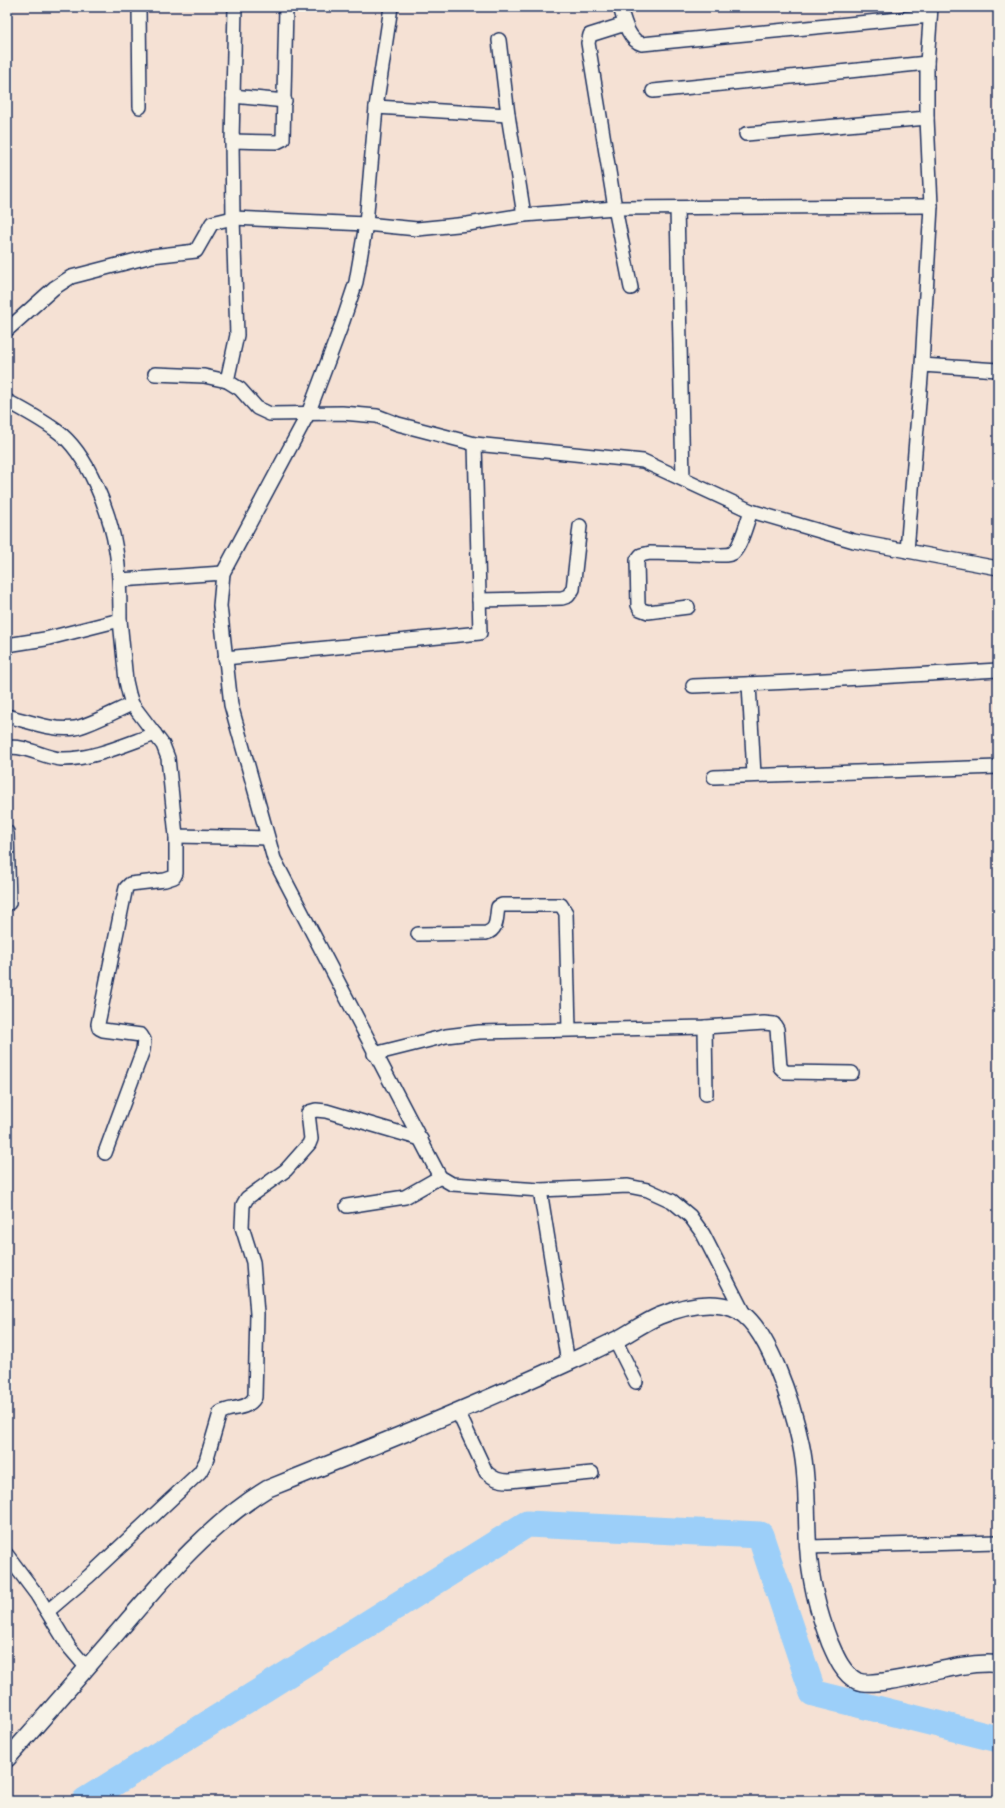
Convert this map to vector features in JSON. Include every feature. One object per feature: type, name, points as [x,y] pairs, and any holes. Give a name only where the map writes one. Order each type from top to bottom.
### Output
[{"type":"street","points":[[139,7],[140,107]]},
{"type":"street","points":[[232,141],[277,142],[283,139],[286,7]]},
{"type":"street","points":[[391,7],[376,107],[366,224],[356,282],[308,414],[223,573],[220,606],[231,705],[274,859],[374,1054],[421,1139],[440,1177],[452,1184],[540,1190],[628,1186],[648,1190],[672,1201],[690,1216],[703,1234],[744,1314],[756,1328],[777,1365],[797,1421],[804,1459],[808,1547],[812,1577],[822,1622],[834,1653],[843,1669],[856,1681],[875,1684],[963,1665],[998,1664]]},
{"type":"street","points":[[620,7],[625,24],[633,39],[637,43],[642,44],[930,12],[927,63],[927,118],[931,206],[922,365],[907,551]]},
{"type":"street","points":[[227,382],[237,335],[232,141],[235,8]]},
{"type":"street","points":[[625,24],[590,35],[588,43],[615,208],[631,288]]},
{"type":"street","points":[[499,40],[508,115],[524,215]]},
{"type":"street","points":[[653,92],[927,63]]},
{"type":"street","points":[[233,96],[285,101]]},
{"type":"street","points":[[376,107],[508,115]]},
{"type":"street","points":[[746,134],[927,118]]},
{"type":"street","points":[[7,330],[28,313],[54,288],[71,277],[152,256],[196,251],[212,223],[233,218],[366,224],[417,229],[444,227],[524,215],[615,208],[931,206]]},
{"type":"street","points":[[677,208],[683,479]]},
{"type":"street","points":[[922,365],[998,370]]},
{"type":"street","points":[[156,374],[204,376],[227,382],[240,389],[257,408],[263,412],[277,414],[342,413],[377,416],[398,424],[475,444],[643,461],[751,512],[854,541],[998,568]]},
{"type":"street","points":[[7,401],[58,431],[77,452],[100,495],[112,530],[116,550],[120,580],[120,620],[126,681],[132,704],[163,745],[168,758],[176,836],[176,873],[174,877],[165,880],[130,884],[125,892],[98,1024],[99,1028],[103,1030],[141,1035],[144,1040],[144,1050],[106,1153]]},
{"type":"street","points":[[225,658],[480,633],[475,444]]},
{"type":"street","points":[[688,608],[648,612],[640,609],[638,605],[637,560],[641,555],[650,553],[730,554],[734,552],[740,542],[751,512]]},
{"type":"street","points":[[479,600],[562,598],[568,596],[573,589],[580,526]]},
{"type":"street","points":[[120,580],[223,573]]},
{"type":"street","points":[[7,645],[45,639],[120,620]]},
{"type":"street","points":[[693,686],[998,670]]},
{"type":"street","points":[[749,684],[754,775]]},
{"type":"street","points":[[7,716],[66,729],[76,728],[132,704]]},
{"type":"street","points":[[7,748],[16,748],[59,759],[72,758],[99,753],[155,734]]},
{"type":"street","points":[[714,777],[998,767]]},
{"type":"street","points":[[7,832],[9,903]]},
{"type":"street","points":[[176,836],[267,838]]},
{"type":"street","points":[[418,934],[491,932],[494,928],[498,907],[500,905],[561,905],[566,913],[568,1029]]},
{"type":"street","points":[[374,1054],[463,1033],[764,1023],[774,1024],[777,1030],[780,1067],[786,1072],[852,1073]]},
{"type":"street","points":[[705,1026],[706,1094]]},
{"type":"street","points":[[48,1611],[94,1571],[200,1472],[206,1461],[220,1413],[246,1406],[252,1403],[255,1398],[257,1314],[253,1262],[242,1227],[243,1206],[246,1198],[286,1170],[309,1144],[311,1139],[308,1113],[316,1110],[326,1111],[421,1139]]},
{"type":"street","points":[[347,1206],[405,1197],[440,1177]]},
{"type":"street","points":[[540,1190],[568,1363]]},
{"type":"street","points":[[7,1759],[169,1573],[244,1503],[267,1489],[458,1412],[568,1363],[660,1316],[694,1306],[717,1304],[733,1308],[744,1314]]},
{"type":"street","points":[[615,1340],[636,1382]]},
{"type":"street","points":[[458,1412],[486,1472],[492,1478],[500,1481],[592,1474]]},
{"type":"street","points":[[808,1547],[998,1542]]},
{"type":"street","points":[[7,1555],[48,1611],[69,1647],[86,1668]]},
{"type":"waterway","points":[[85,1801],[527,1524],[760,1535],[813,1693],[998,1739]]}]
